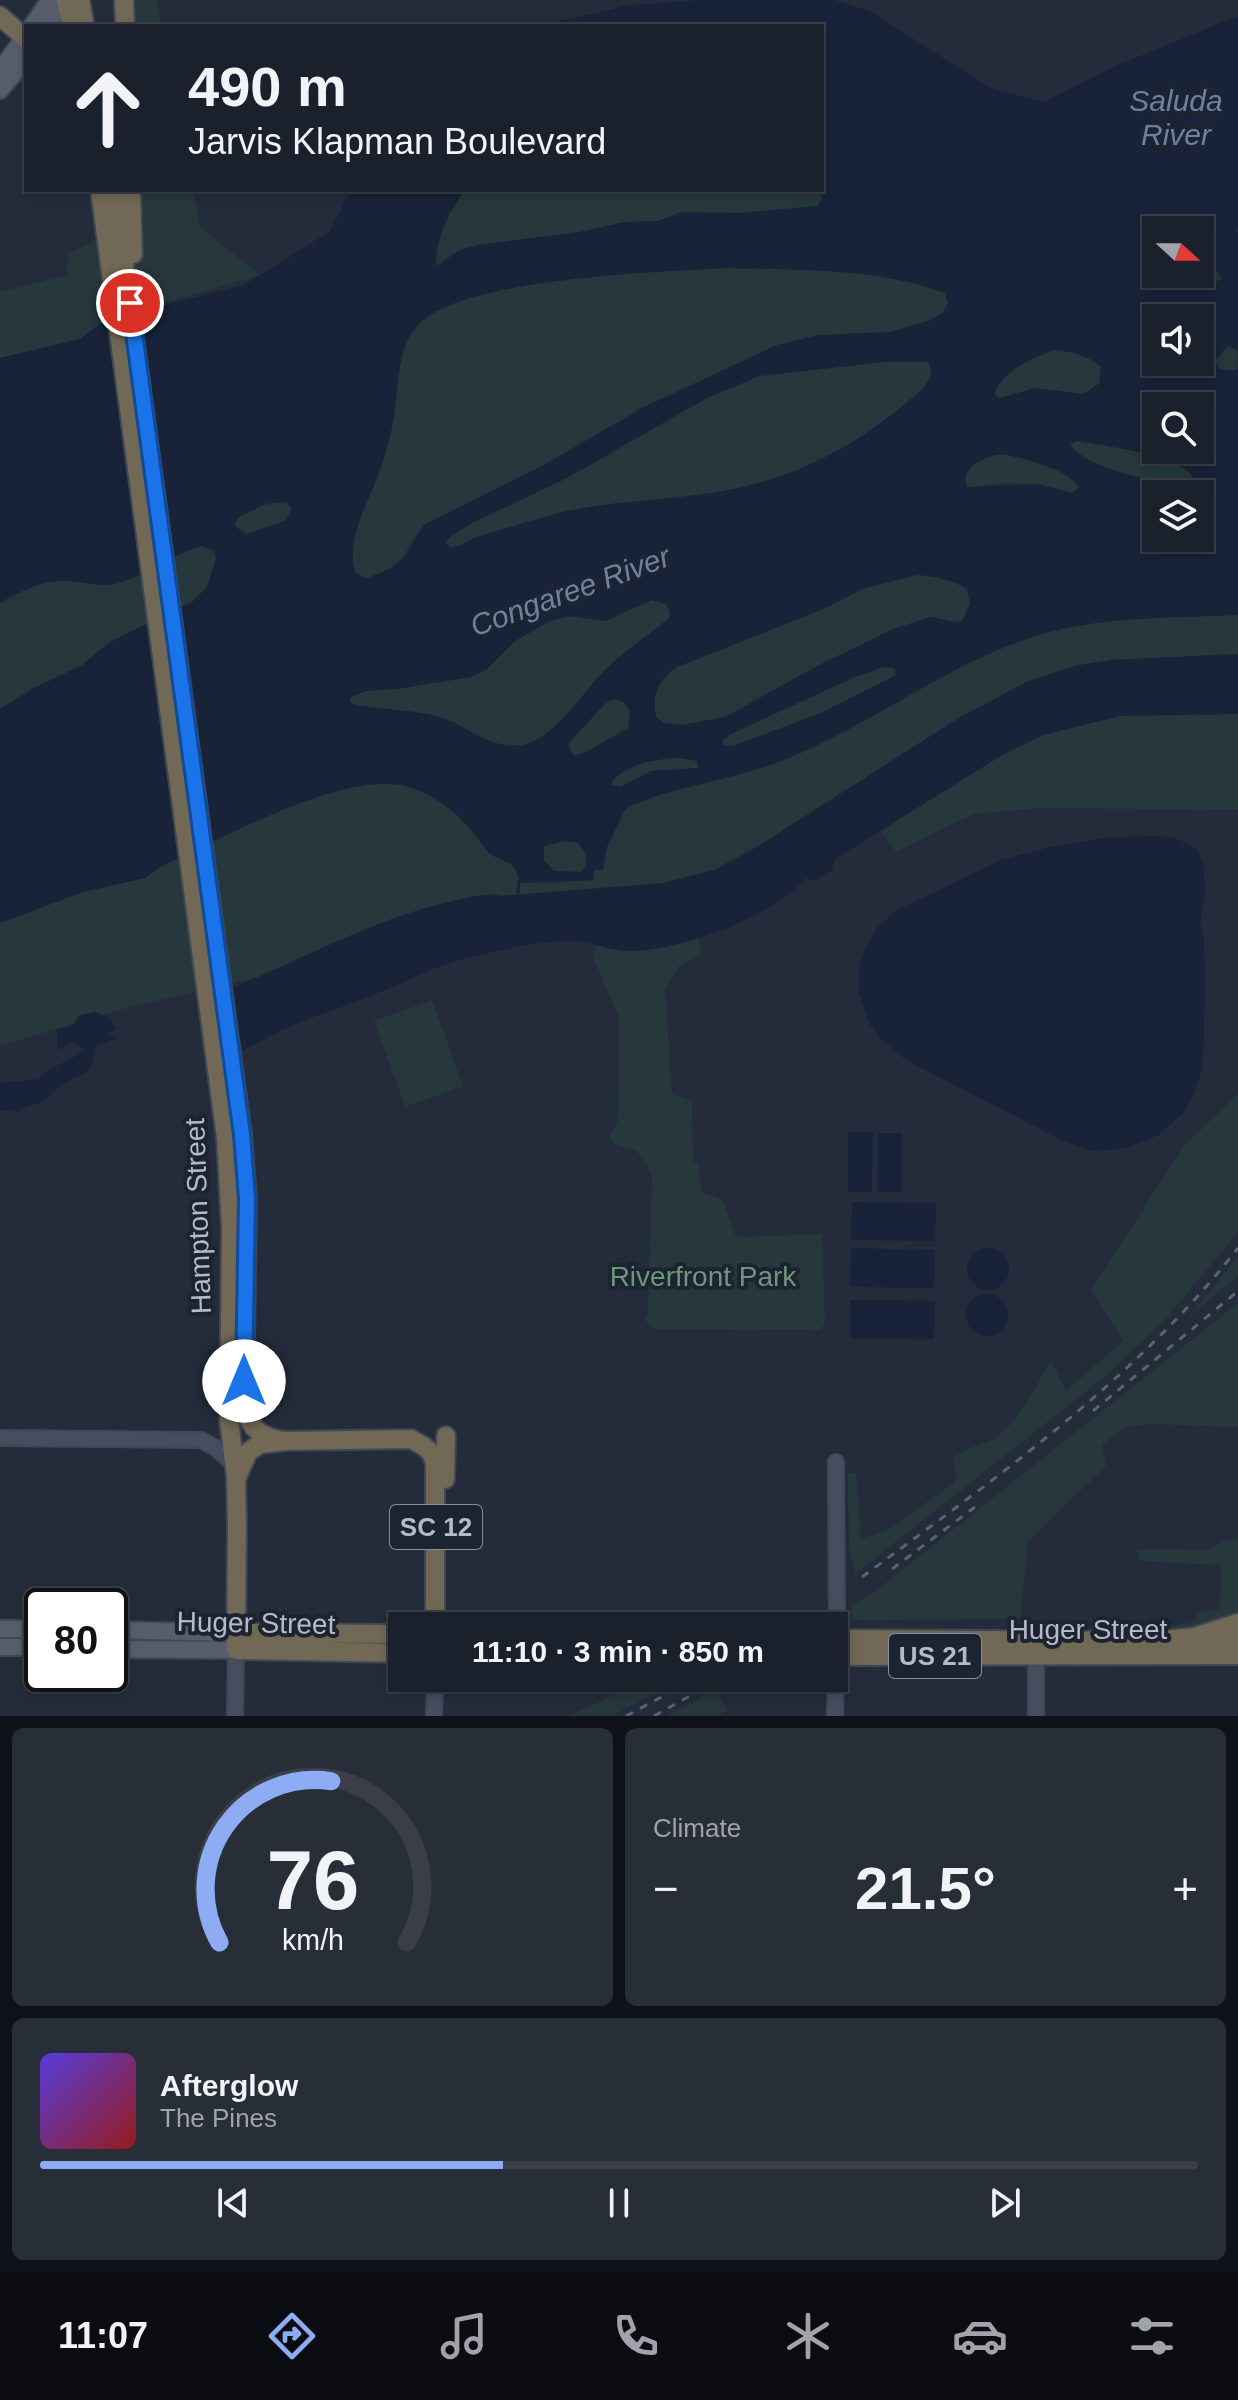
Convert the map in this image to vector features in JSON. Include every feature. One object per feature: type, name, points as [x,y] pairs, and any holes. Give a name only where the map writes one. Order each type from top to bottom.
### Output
[{"type":"highway","points":[[65,0],[71,24]]},
{"type":"highway","points":[[80,0],[85,24]]},
{"type":"highway","points":[[124,0],[125,24]]},
{"type":"highway","points":[[0,16],[24,32]]},
{"type":"highway","name":"SC 12","points":[[116,198],[184,763]]},
{"type":"highway","name":"SC 12","points":[[116,198],[184,763]]},
{"type":"highway","name":"Hampton Street","points":[[184,763],[234,1136],[247,1199],[244,1407],[250,1423],[258,1432],[269,1439],[285,1441]]},
{"type":"highway","name":"Hampton Street","points":[[234,1136],[229,1420],[236,1471],[236,1641]]},
{"type":"highway","points":[[436,1512],[445,1483],[446,1436]]},
{"type":"highway","name":"SC 12","points":[[285,1441],[411,1439],[431,1451],[435,1460],[435,1612]]},
{"type":"highway","points":[[236,1471],[252,1447],[285,1441]]},
{"type":"highway","points":[[1154,1641],[1194,1637],[1238,1623]]},
{"type":"highway","name":"Huger Street","points":[[236,1641],[388,1635]]},
{"type":"highway","name":"US 21","points":[[1154,1641],[1199,1646],[1238,1638]]},
{"type":"highway","name":"Huger Street","points":[[236,1641],[388,1652]]},
{"type":"highway","name":"Huger Street","points":[[1036,1648],[1154,1641]]},
{"type":"highway","name":"Huger Street","points":[[848,1647],[1036,1648],[1199,1657]]},
{"type":"highway","points":[[1199,1657],[1238,1655]]},
{"type":"highway","name":"US 21","points":[[1199,1657],[1238,1664]]},
{"type":"main road","points":[[34,24],[50,0]]},
{"type":"main road","points":[[49,24],[65,0]]},
{"type":"main road","points":[[0,71],[24,38]]},
{"type":"main road","points":[[0,90],[24,62]]},
{"type":"main road","points":[[0,1629],[24,1629]]},
{"type":"main road","name":"Huger Street","points":[[128,1632],[236,1641]]},
{"type":"main road","name":"Huger Street","points":[[128,1648],[236,1641]]},
{"type":"main road","points":[[0,1647],[24,1647]]},
{"type":"street","points":[[201,1440],[214,1434],[229,1420]]},
{"type":"street","points":[[0,1438],[201,1440],[213,1445],[236,1471]]},
{"type":"street","points":[[836,1462],[836,1612]]},
{"type":"street","name":"Hampton Street","points":[[235,1716],[236,1641]]},
{"type":"street","points":[[1036,1648],[1036,1716]]},
{"type":"street","points":[[434,1716],[435,1692]]},
{"type":"street","points":[[835,1692],[835,1716]]},
{"type":"green space","points":[[130,0],[157,0],[162,24],[131,24]]},
{"type":"green space","points":[[141,192],[193,192],[200,227],[260,275],[105,320],[80,339],[0,358],[0,292],[67,275],[68,254],[97,240],[143,226]]},
{"type":"green space","points":[[465,192],[820,192],[822,198],[817,207],[738,213],[682,212],[658,221],[625,222],[436,266],[445,226]]},
{"type":"green space","points":[[1214,267],[1222,279],[1214,282]]},
{"type":"green space","points":[[726,268],[808,270],[891,279],[945,293],[948,303],[943,313],[929,321],[890,332],[841,334],[777,345],[644,407],[542,466],[487,493],[413,538],[403,558],[389,569],[366,579],[355,572],[353,543],[391,432],[402,355],[419,324],[442,309],[476,296],[518,287],[611,275]]},
{"type":"green space","points":[[1229,346],[1238,351],[1237,370],[1221,370],[1214,362]]},
{"type":"green space","points":[[1054,350],[1079,355],[1096,363],[1101,367],[1099,384],[1083,394],[1035,388],[1000,398],[995,395],[997,387],[1009,373]]},
{"type":"green space","points":[[883,362],[928,362],[931,374],[921,390],[857,439],[782,476],[727,490],[576,509],[477,537],[457,546],[450,547],[446,542],[474,522],[567,478],[705,399],[759,376]]},
{"type":"green space","points":[[1077,441],[1142,454],[1142,464],[1176,464],[1193,477],[1190,480],[1154,480],[1123,473],[1090,460],[1069,444]]},
{"type":"green space","points":[[1003,454],[1057,470],[1079,488],[1072,493],[1037,484],[967,487],[970,467]]},
{"type":"green space","points":[[280,502],[291,505],[290,512],[281,522],[246,534],[238,531],[235,526],[237,519],[257,507]]},
{"type":"green space","points":[[201,545],[215,551],[216,558],[207,587],[192,602],[110,642],[66,675],[34,688],[0,709],[0,603],[25,590],[52,582],[115,584]]},
{"type":"green space","points":[[917,575],[943,579],[967,589],[970,604],[962,621],[931,617],[893,629],[817,666],[725,717],[682,725],[663,722],[656,717],[658,688],[677,667],[828,607],[862,589]]},
{"type":"green space","points":[[652,600],[666,604],[669,618],[610,665],[556,726],[545,735],[522,745],[500,744],[442,718],[352,704],[349,698],[365,691],[471,677],[486,670],[515,641],[552,620],[570,616],[605,621]]},
{"type":"green space","points":[[1238,615],[1238,654],[1111,660],[1074,666],[1026,682],[954,721],[757,847],[714,870],[663,883],[502,896],[490,894],[320,950],[262,976],[118,1010],[0,1046],[0,923],[83,892],[145,878],[162,866],[249,825],[319,797],[383,784],[409,787],[453,811],[466,822],[489,852],[507,861],[528,879],[546,883],[593,880],[594,870],[603,869],[607,847],[625,810],[630,806],[781,761],[849,729],[947,674],[1015,643],[1096,623]]},
{"type":"green space","points":[[891,666],[897,671],[892,679],[816,715],[733,746],[723,746],[722,740],[779,709],[855,676]]},
{"type":"green space","points":[[615,699],[624,702],[630,711],[628,728],[574,756],[568,745],[572,739],[606,703]]},
{"type":"green space","points":[[1238,714],[1238,810],[1042,808],[974,814],[896,852],[882,832],[909,811],[1004,754],[1043,735],[1120,716]]},
{"type":"green space","points":[[679,758],[698,761],[698,768],[651,771],[621,787],[612,786],[612,781],[635,766]]},
{"type":"green space","points":[[564,841],[578,843],[586,854],[582,872],[554,871],[544,860],[544,846]]},
{"type":"green space","name":"Riverfront Park","points":[[698,939],[702,954],[679,966],[665,989],[672,1094],[692,1101],[693,1163],[699,1163],[700,1186],[704,1193],[723,1200],[735,1235],[822,1234],[825,1322],[821,1330],[657,1329],[650,1327],[645,1319],[648,1314],[652,1175],[637,1151],[615,1144],[609,1136],[618,1121],[619,1017],[593,957],[597,945],[634,951]]},
{"type":"green space","points":[[432,1000],[463,1086],[405,1107],[374,1021]]},
{"type":"green space","points":[[1238,1094],[1238,1231],[1235,1236],[1166,1319],[1108,1374],[855,1574],[849,1547],[848,1473],[856,1473],[861,1539],[888,1530],[954,1483],[953,1459],[963,1451],[993,1439],[1015,1419],[1051,1361],[1066,1391],[1123,1341],[1091,1290],[1183,1147]]},
{"type":"green space","points":[[1238,1257],[1238,1276],[1190,1315]]},
{"type":"green space","points":[[1238,1303],[1238,1427],[1152,1424],[1125,1427],[1102,1445],[1106,1466],[1028,1541],[1020,1619],[852,1620],[851,1605],[872,1594]]},
{"type":"green space","points":[[1238,1539],[1238,1617],[1229,1622],[1163,1635],[1165,1626],[1191,1623],[1199,1612],[1220,1609],[1221,1565],[1140,1561],[1137,1549],[1207,1550],[1225,1541]]},
{"type":"green space","points":[[620,1692],[658,1692],[612,1716],[569,1716]]},
{"type":"green space","points":[[711,1692],[716,1692],[728,1710],[716,1716],[667,1716]]},
{"type":"water","name":"Congaree River","points":[[699,0],[834,0],[870,11],[990,88],[1044,102],[1113,67],[1238,16],[1238,351],[1228,346],[1214,361],[1221,370],[1238,368],[1238,615],[1096,623],[1015,643],[947,674],[849,729],[781,761],[630,806],[625,810],[607,847],[603,870],[594,870],[593,880],[519,883],[513,867],[490,854],[449,808],[409,787],[383,784],[353,788],[284,809],[162,866],[145,878],[83,892],[0,923],[0,709],[34,688],[82,665],[110,642],[192,602],[207,587],[216,558],[214,551],[201,546],[115,584],[52,582],[25,590],[0,603],[0,358],[80,339],[105,320],[244,285],[329,232],[350,192],[465,192],[444,226],[436,266],[458,251],[476,245],[579,232],[625,222],[658,221],[682,212],[738,213],[817,206],[822,198],[820,192],[824,192],[824,24],[548,24],[625,6]],"holes":[[[726,268],[809,270],[892,278],[945,293],[948,303],[943,313],[928,321],[890,332],[818,335],[777,345],[644,407],[542,466],[425,524],[405,555],[390,568],[366,579],[355,572],[353,558],[357,529],[390,437],[402,355],[419,324],[442,309],[476,296],[564,280]],[[1054,350],[1067,352],[1101,367],[1099,384],[1083,394],[1035,388],[1000,398],[995,395],[1002,380],[1028,361]],[[883,362],[928,362],[931,368],[929,380],[920,391],[881,422],[833,453],[782,476],[727,490],[576,509],[477,537],[457,546],[450,547],[446,542],[474,522],[567,478],[705,399],[759,376]],[[1142,392],[1214,392],[1214,464],[1176,464],[1193,477],[1190,480],[1214,480],[1214,552],[1142,552],[1142,480],[1154,480],[1106,467],[1090,460],[1070,444],[1077,441],[1142,454]],[[1003,454],[1057,470],[1079,488],[1072,493],[1037,484],[967,487],[970,467]],[[287,502],[292,509],[285,521],[246,534],[235,526],[237,518],[268,503]],[[917,575],[930,576],[967,589],[970,604],[962,621],[931,617],[893,629],[817,666],[725,717],[682,725],[663,723],[656,717],[658,688],[677,667],[828,607],[862,589]],[[652,600],[666,604],[670,612],[669,618],[603,672],[556,726],[545,735],[522,745],[490,741],[443,718],[352,704],[349,698],[365,691],[471,677],[486,670],[515,641],[552,620],[570,616],[605,621]],[[884,667],[895,668],[896,675],[816,715],[733,746],[723,745],[722,741],[731,734],[855,677]],[[614,699],[624,702],[630,711],[628,728],[574,756],[568,745],[606,703]],[[679,758],[697,761],[698,768],[651,771],[621,787],[612,785],[612,781],[627,770],[652,761]],[[564,841],[578,843],[586,854],[586,865],[582,872],[554,871],[544,860],[544,846]]]},
{"type":"water","points":[[1238,654],[1238,714],[1120,716],[1043,735],[1004,754],[835,859],[832,870],[814,881],[805,878],[773,905],[727,928],[655,949],[627,951],[578,941],[556,941],[456,961],[290,1026],[238,1053],[229,989],[364,930],[419,910],[475,896],[663,883],[714,870],[757,847],[954,721],[1026,682],[1074,666],[1111,660]]},
{"type":"water","points":[[1160,836],[1177,839],[1197,849],[1204,869],[1205,891],[1200,923],[1204,937],[1205,988],[1203,1066],[1193,1097],[1184,1112],[1159,1135],[1127,1148],[1093,1151],[1063,1141],[906,1060],[880,1038],[868,1022],[859,992],[859,966],[865,948],[878,927],[897,910],[1001,860],[1050,847],[1105,838]]},
{"type":"water","points":[[95,1012],[109,1018],[116,1031],[107,1035],[116,1036],[95,1045],[88,1070],[64,1083],[41,1102],[19,1112],[0,1110],[0,1083],[40,1079],[47,1071],[78,1055],[85,1049],[71,1041],[59,1050],[57,1029],[73,1026],[79,1015]]},
{"type":"water","points":[[848,1132],[873,1132],[872,1192],[848,1192]]},
{"type":"water","points":[[878,1133],[902,1133],[902,1192],[877,1192]]},
{"type":"water","points":[[852,1202],[936,1203],[935,1241],[851,1240]]},
{"type":"water","points":[[851,1248],[935,1250],[934,1288],[850,1287]]},
{"type":"water","points":[[988,1248],[1003,1254],[1009,1269],[1003,1284],[988,1290],[973,1284],[967,1269],[973,1254]]},
{"type":"water","points":[[987,1294],[1002,1300],[1008,1315],[1002,1330],[987,1336],[972,1330],[966,1315],[972,1300]]},
{"type":"water","points":[[850,1300],[935,1301],[934,1339],[850,1338]]},
{"type":"waterway","points":[[518,893],[519,881]]},
{"type":"railway","points":[[862,1577],[1013,1464],[1109,1384],[1198,1296],[1238,1248]]},
{"type":"railway","points":[[1093,1411],[1238,1291]]},
{"type":"railway","points":[[892,1569],[975,1507]]},
{"type":"railway","points":[[626,1716],[671,1692]]},
{"type":"railway","points":[[654,1716],[697,1692]]},
{"type":"route","points":[[130,303],[242,1135],[247,1199],[244,1381]]},
{"type":"water label","name":"Saluda River","points":[[1176,117]]}]
